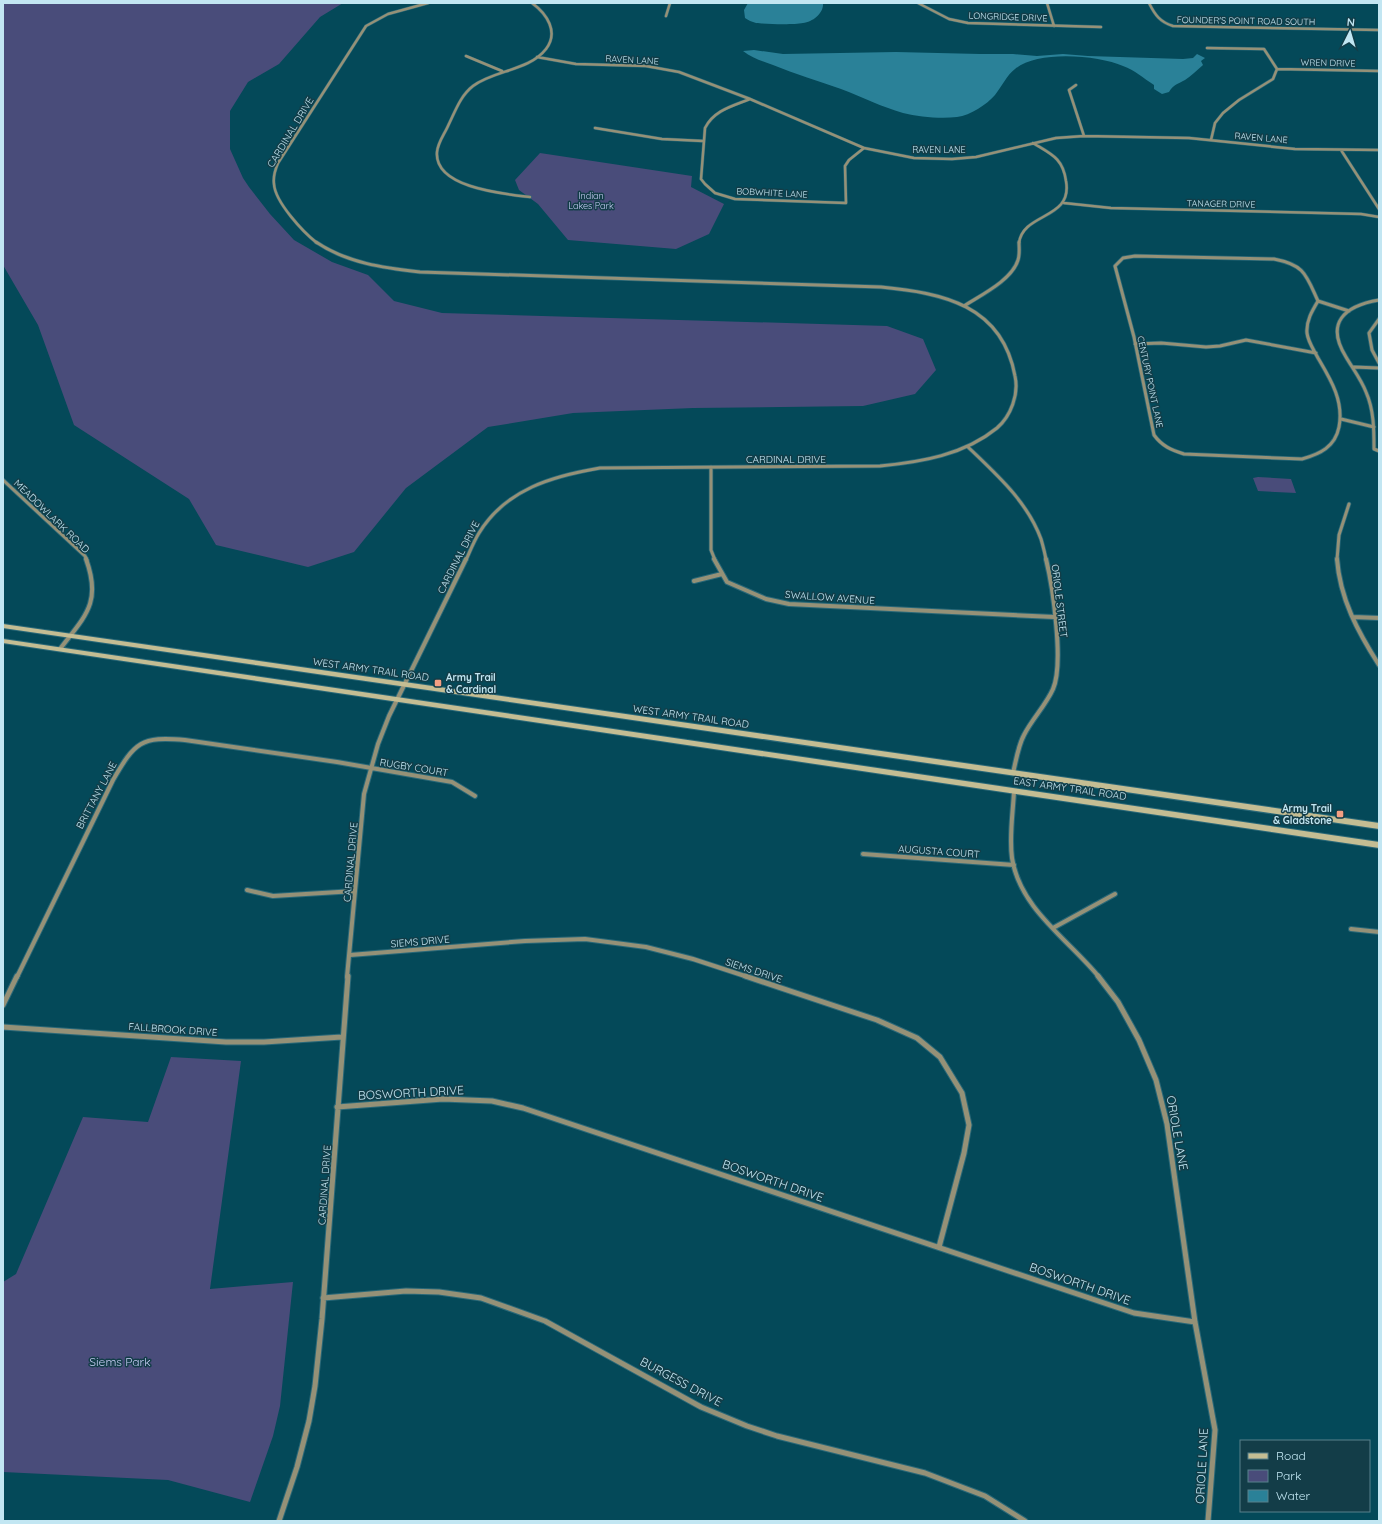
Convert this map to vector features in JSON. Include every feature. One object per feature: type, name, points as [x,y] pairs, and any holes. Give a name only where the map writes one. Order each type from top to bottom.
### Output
[{"type":"main road","name":"WEST ARMY TRAIL ROAD","points":[[3,626],[759,736]]},
{"type":"main road","points":[[3,641],[396,699]]},
{"type":"main road","name":"EAST ARMY TRAIL ROAD","points":[[396,699],[588,729],[758,752],[1379,845]]},
{"type":"main road","name":"EAST ARMY TRAIL ROAD","points":[[759,736],[1379,826]]},
{"type":"street","name":"CARDINAL DRIVE","points":[[279,1521],[292,1483],[309,1421],[315,1386],[342,1037],[364,794],[381,737],[396,699],[478,533],[493,513],[507,500],[530,485],[578,471],[600,468],[887,466],[920,462],[968,447],[989,434],[1005,418],[1013,404],[1016,393],[1016,381],[1008,348],[1003,338],[987,320],[964,306],[925,292],[881,286],[414,272],[360,262],[320,245],[308,234],[277,198],[273,187],[273,176],[278,163],[366,26],[395,10],[428,3]]},
{"type":"street","points":[[530,196],[493,192],[470,186],[452,178],[443,169],[437,158],[438,145],[464,94],[479,81],[537,57],[547,47],[550,40],[552,26],[548,16],[532,3]]},
{"type":"street","points":[[666,16],[670,3]]},
{"type":"street","name":"LONGRIDGE DRIVE","points":[[918,3],[949,19],[968,24],[1101,27]]},
{"type":"street","points":[[1047,3],[1054,26]]},
{"type":"street","name":"FOUNDER'S POINT ROAD SOUTH","points":[[1148,3],[1158,20],[1173,26],[1379,30]]},
{"type":"street","points":[[1207,48],[1264,49],[1277,69],[1273,79],[1239,100],[1223,113],[1215,123],[1210,140]]},
{"type":"street","points":[[466,56],[502,71]]},
{"type":"street","name":"RAVEN LANE","points":[[537,57],[576,64],[635,66],[670,70],[692,75],[864,148],[914,158],[952,159],[992,154],[1056,138],[1084,136],[1167,137],[1270,147],[1379,150]]},
{"type":"street","name":"WREN DRIVE","points":[[1277,69],[1379,71]]},
{"type":"street","points":[[1076,85],[1069,90],[1084,136]]},
{"type":"street","name":"BOBWHITE LANE","points":[[750,99],[712,116],[705,128],[701,179],[704,185],[719,194],[734,199],[748,201],[846,203],[845,166],[849,160],[864,148]]},
{"type":"street","points":[[595,128],[662,139],[703,141]]},
{"type":"street","points":[[964,306],[1007,276],[1017,263],[1019,256],[1019,239],[1024,231],[1064,203],[1068,190],[1062,164],[1056,158],[1033,143]]},
{"type":"street","points":[[1342,150],[1379,209]]},
{"type":"street","name":"TANAGER DRIVE","points":[[1064,203],[1111,208],[1361,214],[1379,217]]},
{"type":"street","name":"CENTURY POINT LANE","points":[[1143,256],[1285,260],[1297,265],[1303,271],[1318,301],[1308,318],[1307,330],[1311,344],[1332,382],[1339,401],[1341,419],[1335,440],[1329,449],[1318,455],[1302,459],[1184,454],[1169,450],[1159,444],[1154,435],[1135,344],[1115,266],[1118,261],[1123,257],[1143,256]]},
{"type":"street","points":[[1379,300],[1362,304],[1349,311],[1338,323],[1336,329],[1336,337],[1340,348],[1353,367],[1366,392],[1373,415],[1374,449],[1379,451]]},
{"type":"street","points":[[1318,301],[1349,311]]},
{"type":"street","points":[[1379,319],[1369,333],[1372,350],[1379,363]]},
{"type":"street","points":[[1135,344],[1161,343],[1206,348],[1246,340],[1316,353]]},
{"type":"street","points":[[1353,367],[1379,368]]},
{"type":"street","points":[[1341,419],[1374,427]]},
{"type":"street","name":"ORIOLE STREET","points":[[968,447],[1014,492],[1027,511],[1041,539],[1050,575],[1059,660],[1057,676],[1053,689],[1023,736],[1012,773]]},
{"type":"street","name":"SWALLOW AVENUE","points":[[711,467],[711,550],[716,564],[727,582],[756,596],[789,604],[1054,617]]},
{"type":"street","name":"MEADOWLARK ROAD","points":[[3,480],[85,556],[92,572],[94,591],[90,607],[60,649]]},
{"type":"street","points":[[1349,504],[1338,538],[1339,574],[1344,596],[1353,618],[1362,638],[1379,665]]},
{"type":"street","points":[[694,581],[722,574]]},
{"type":"street","points":[[1353,618],[1379,618]]},
{"type":"street","name":"BRITTANY LANE","points":[[3,1005],[106,793],[122,764],[130,754],[144,742],[168,738],[185,740],[337,762],[371,769]]},
{"type":"street","name":"RUGBY COURT","points":[[371,769],[452,782],[475,796]]},
{"type":"street","name":"ORIOLE LANE","points":[[1014,791],[1012,845],[1014,866],[1032,905],[1052,928],[1089,965],[1111,992],[1144,1047],[1161,1094],[1167,1124],[1195,1322],[1215,1430],[1208,1521]]},
{"type":"street","name":"AUGUSTA COURT","points":[[862,854],[1014,866]]},
{"type":"street","points":[[247,890],[273,896],[355,891]]},
{"type":"street","points":[[1052,928],[1115,894]]},
{"type":"street","points":[[1351,929],[1379,932]]},
{"type":"street","name":"SIEMS DRIVE","points":[[350,956],[532,941],[585,940],[610,942],[646,947],[693,959],[877,1020],[905,1032],[917,1038],[940,1057],[962,1093],[969,1125],[964,1153],[939,1247]]},
{"type":"street","name":"FALLBROOK DRIVE","points":[[3,1027],[226,1042],[264,1042],[342,1037]]},
{"type":"street","name":"BOSWORTH DRIVE","points":[[337,1107],[443,1099],[492,1101],[524,1108],[1134,1313],[1195,1322]]},
{"type":"street","name":"BURGESS DRIVE","points":[[323,1298],[406,1291],[439,1292],[488,1300],[545,1321],[721,1416],[777,1436],[925,1473],[985,1496],[1024,1521]]},
{"type":"green space","points":[[3,3],[343,3],[320,17],[279,64],[248,82],[230,111],[230,149],[243,178],[249,187],[270,214],[294,240],[332,262],[368,275],[394,301],[442,313],[887,326],[923,339],[936,370],[915,394],[863,406],[693,408],[573,413],[488,427],[406,488],[354,552],[308,567],[216,545],[189,499],[74,425],[38,325],[3,265]]},
{"type":"green space","name":"Indian Lakes Park","points":[[540,153],[692,176],[691,187],[724,204],[709,234],[676,249],[568,240],[538,204],[519,190],[515,180]]},
{"type":"green space","points":[[1253,478],[1291,479],[1296,493],[1258,491]]},
{"type":"green space","name":"Siems Park","points":[[171,1057],[241,1061],[210,1289],[293,1282],[280,1406],[273,1436],[250,1502],[168,1480],[3,1472],[3,1282],[16,1274],[83,1117],[148,1122]]},
{"type":"water","points":[[748,3],[823,3],[823,7],[820,13],[810,21],[799,24],[773,24],[756,23],[745,18],[744,10]]},
{"type":"water","points":[[754,50],[783,54],[896,52],[1013,54],[1037,56],[1063,54],[1183,59],[1193,58],[1197,54],[1205,58],[1201,61],[1203,65],[1192,75],[1174,86],[1169,92],[1162,94],[1154,89],[1154,85],[1135,72],[1112,62],[1099,59],[1068,56],[1038,59],[1025,63],[1012,71],[995,95],[978,109],[962,116],[937,118],[916,116],[895,111],[841,89],[761,61],[743,51]]},
{"type":"place","name":"Army Trail & Cardinal","points":[[438,683]]},
{"type":"place","name":"Army Trail & Gladstone","points":[[1340,814]]}]
